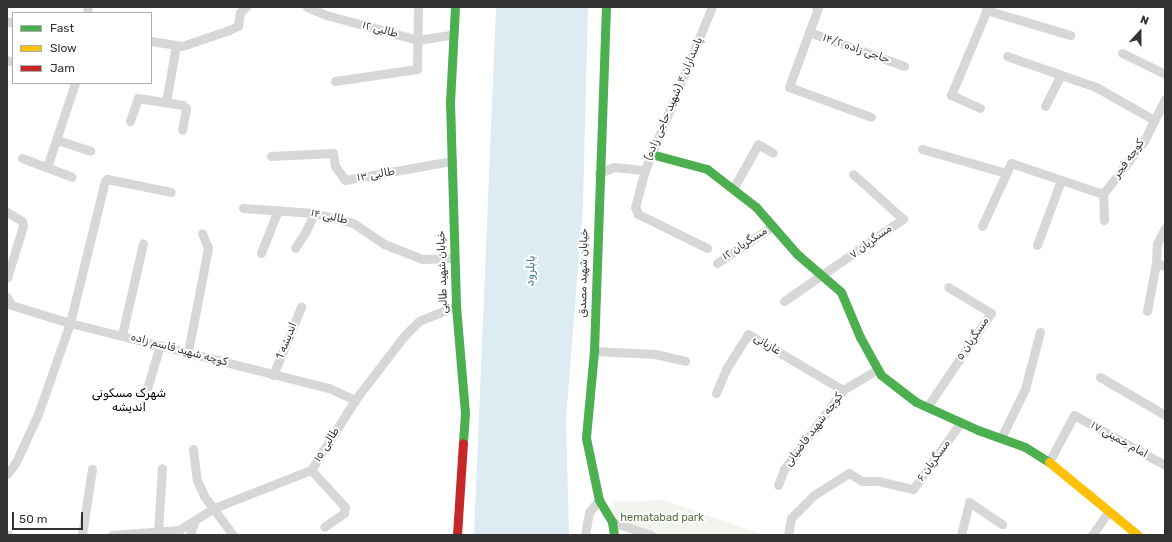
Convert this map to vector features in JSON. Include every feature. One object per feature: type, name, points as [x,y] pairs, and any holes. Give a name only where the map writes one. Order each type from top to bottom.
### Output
[{"type":"street","points":[[152,41],[182,46],[238,26],[240,12],[246,7]]},
{"type":"street","name":"طالبی ۱۲","points":[[307,7],[326,15],[418,40],[454,34]]},
{"type":"street","points":[[335,81],[417,69],[418,7]]},
{"type":"street","name":"خیابان شهید طالبی","points":[[455,7],[450,102],[456,306],[465,413],[456,535]]},
{"type":"street","name":"خیابان شهید مصدق","points":[[606,7],[599,172],[594,351],[586,438],[599,500],[612,522],[614,535]]},
{"type":"street","name":"پاسداران ۴ (شهید حاجی زاده)","points":[[599,172],[614,166],[645,170],[712,7]]},
{"type":"street","points":[[817,7],[788,88],[872,117]]},
{"type":"street","points":[[980,108],[951,94],[987,9],[1070,35]]},
{"type":"street","name":"حاجی زاده ۱۴/۲","points":[[809,32],[904,66]]},
{"type":"street","points":[[166,102],[172,81],[176,45]]},
{"type":"street","points":[[1122,53],[1165,74]]},
{"type":"street","points":[[1007,56],[1096,87],[1154,120]]},
{"type":"street","points":[[1046,106],[1061,75]]},
{"type":"street","points":[[47,167],[75,84]]},
{"type":"street","points":[[130,122],[138,98],[166,102],[186,108],[182,130]]},
{"type":"street","name":"کوچه فجر","points":[[1103,194],[1144,141],[1165,99]]},
{"type":"street","points":[[57,140],[90,151]]},
{"type":"street","points":[[733,189],[758,144],[773,153]]},
{"type":"street","points":[[922,149],[1006,173]]},
{"type":"street","name":"طالبی ۱۳","points":[[271,156],[333,153],[335,166],[345,180],[452,161]]},
{"type":"street","points":[[651,154],[708,169],[756,207],[797,254],[841,292],[860,337],[881,375],[916,402],[961,422],[1025,447],[1049,462],[1108,512],[1138,535]]},
{"type":"street","points":[[22,158],[72,177]]},
{"type":"street","points":[[982,226],[1011,163],[1103,194],[1104,220]]},
{"type":"street","points":[[645,170],[635,207],[638,214],[707,248]]},
{"type":"street","name":"مسگریان ۷","points":[[823,276],[903,219],[853,174]]},
{"type":"street","points":[[7,474],[16,462],[38,414],[70,323],[106,179],[171,192]]},
{"type":"street","points":[[1037,245],[1061,180]]},
{"type":"street","name":"طالبی ۱۴","points":[[243,208],[314,213],[353,223],[384,244],[422,259],[454,258]]},
{"type":"street","points":[[261,254],[278,210]]},
{"type":"street","points":[[7,212],[22,221],[24,226],[7,278]]},
{"type":"street","points":[[295,248],[306,231],[314,213]]},
{"type":"street","name":"مسگریان ۱۲","points":[[717,262],[772,226]]},
{"type":"street","points":[[1147,311],[1161,264],[1157,244],[1165,228]]},
{"type":"street","points":[[188,352],[208,248],[202,233]]},
{"type":"street","points":[[122,335],[143,243]]},
{"type":"street","points":[[784,301],[823,276]]},
{"type":"street","name":"مسگریان ۵","points":[[927,407],[991,313],[948,288]]},
{"type":"street","name":"کوچه شهید قاسم زاده","points":[[7,297],[11,305],[70,323],[329,388],[355,400]]},
{"type":"street","name":"طالبی ۱۵","points":[[112,535],[158,533],[179,530],[194,522],[214,508],[310,470],[355,400],[419,321],[456,306]]},
{"type":"street","name":"اندیشه 1","points":[[273,375],[301,307]]},
{"type":"street","points":[[1001,438],[1025,389],[1040,332]]},
{"type":"street","name":"غازیانی","points":[[716,393],[726,370],[748,334],[843,390]]},
{"type":"street","points":[[146,392],[160,345]]},
{"type":"street","points":[[594,351],[655,354],[685,361]]},
{"type":"street","name":"کوچه شهید قاضیانی","points":[[778,485],[784,469],[843,390],[878,369]]},
{"type":"street","points":[[1100,378],[1165,415]]},
{"type":"street","name":"امام خمینی ۱۷","points":[[1049,462],[1074,415],[1165,465]]},
{"type":"street","name":"مسگریان ۶","points":[[788,535],[792,518],[796,513],[814,495],[849,473],[862,481],[878,481],[914,489],[961,422]]},
{"type":"street","points":[[193,448],[197,480],[233,535]]},
{"type":"street","points":[[158,533],[162,468]]},
{"type":"street","points":[[82,535],[92,469]]},
{"type":"street","points":[[310,470],[345,507],[344,513],[324,527]]},
{"type":"street","points":[[585,535],[589,512],[599,500]]},
{"type":"street","points":[[961,535],[969,502],[1002,524]]},
{"type":"street","points":[[1092,535],[1108,512]]},
{"type":"street","points":[[190,535],[194,522]]},
{"type":"street","points":[[612,522],[651,535]]},
{"type":"green space","name":"hematabad park","points":[[664,500],[763,535],[655,535],[612,522],[614,502]]},
{"type":"water","name":"بابلرود","points":[[496,7],[588,7],[583,204],[566,420],[569,535],[474,535]]},
{"type":"traffic: fast","points":[[455,7],[450,102],[456,306],[465,413],[463,443]]},
{"type":"traffic: fast","points":[[606,7],[594,351],[586,438],[599,500],[612,522],[614,535]]},
{"type":"traffic: fast","points":[[651,154],[707,169],[756,207],[797,254],[841,292],[860,337],[881,375],[916,402],[978,430],[1025,447],[1049,462]]},
{"type":"traffic: slow","points":[[1049,462],[1138,535]]},
{"type":"traffic: jam","points":[[457,535],[463,443]]},
{"type":"district","name":"شهرک مسکونی اندیشه","points":[[129,401]]}]
